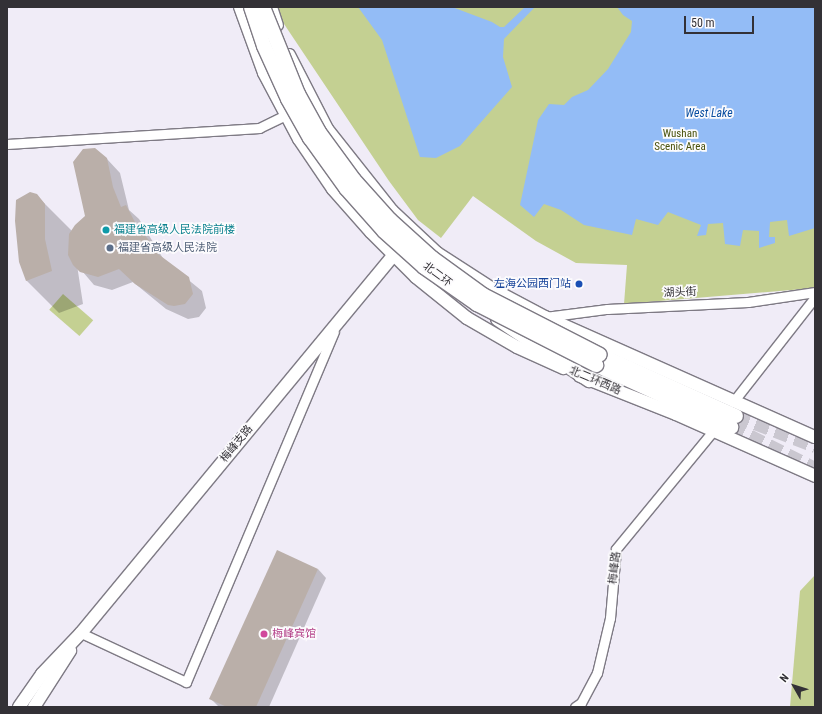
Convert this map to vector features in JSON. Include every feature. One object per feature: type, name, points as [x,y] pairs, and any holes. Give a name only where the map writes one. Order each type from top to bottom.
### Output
[{"type":"highway","name":"北二环","points":[[251,7],[264,46],[288,99],[310,138],[346,188],[390,236],[424,267],[476,304],[734,422]]},
{"type":"highway","name":"北二环","points":[[263,7],[298,94],[319,132],[354,180],[390,220],[432,258],[483,296],[598,360]]},
{"type":"highway","points":[[476,304],[531,344],[589,380]]},
{"type":"main road","name":"北二环西路","points":[[240,7],[264,73],[299,139],[333,189],[393,255],[467,318],[517,347],[589,380],[815,476]]},
{"type":"main road","points":[[271,7],[286,49],[327,129],[366,181],[414,232],[437,253],[496,291],[545,316],[733,402],[815,437]]},
{"type":"main road","points":[[393,255],[414,232]]},
{"type":"main road","name":"梅峰支路","points":[[19,707],[42,674],[81,633],[393,255]]},
{"type":"main road","name":"梅峰支路","points":[[34,707],[81,633]]},
{"type":"street","points":[[7,144],[259,128],[286,115]]},
{"type":"street","name":"湖头街","points":[[545,316],[607,309],[748,302],[815,292]]},
{"type":"street","points":[[733,402],[815,297]]},
{"type":"street","points":[[81,633],[186,682],[339,320]]},
{"type":"street","name":"梅峰路","points":[[575,707],[581,703],[596,673],[610,618],[616,549],[713,432]]},
{"type":"green space","name":"Wushan Scenic Area","points":[[278,7],[815,7],[815,288],[624,304],[627,265],[576,263],[536,241],[473,196],[441,238],[418,220],[389,181],[280,18]]},
{"type":"green space","points":[[63,294],[93,320],[79,336],[49,310]]},
{"type":"green space","points":[[815,575],[815,707],[790,707],[800,591]]},
{"type":"water","points":[[358,7],[452,7],[492,22],[500,27],[504,27],[525,7],[535,7],[504,39],[503,57],[512,87],[460,146],[436,158],[420,157],[382,40]]},
{"type":"water","name":"West Lake","points":[[617,7],[815,7],[815,228],[789,236],[787,220],[770,222],[769,237],[775,237],[775,243],[759,248],[759,231],[743,230],[740,246],[725,244],[723,223],[708,224],[706,235],[697,236],[701,225],[668,212],[658,225],[636,219],[632,235],[584,225],[561,210],[544,204],[534,217],[520,205],[538,120],[549,104],[564,105],[572,97],[588,90],[608,69],[631,32],[632,21],[623,15]]},
{"type":"building","name":"福建省高级人民法院前楼","points":[[95,148],[107,158],[113,187],[121,207],[126,205],[137,226],[153,245],[150,248],[189,277],[193,294],[185,304],[174,306],[168,305],[135,284],[119,269],[98,277],[80,272],[73,265],[68,255],[69,234],[75,225],[85,216],[73,162],[83,149]]},
{"type":"building","points":[[30,192],[37,194],[45,204],[45,239],[52,271],[26,281],[19,262],[15,221],[16,200]]},
{"type":"building","name":"梅峰宾馆","points":[[277,550],[318,569],[256,707],[227,707],[209,699]]},
{"type":"tunnel","points":[[736,416],[815,446]]},
{"type":"tunnel","points":[[731,427],[815,469]]},
{"type":"place","name":"福建省高级人民法院前楼","points":[[106,230]]},
{"type":"place","name":"福建省高级人民法院","points":[[110,248]]},
{"type":"place","name":"左海公园西门站","points":[[579,284]]},
{"type":"place","name":"梅峰宾馆","points":[[264,634]]}]
